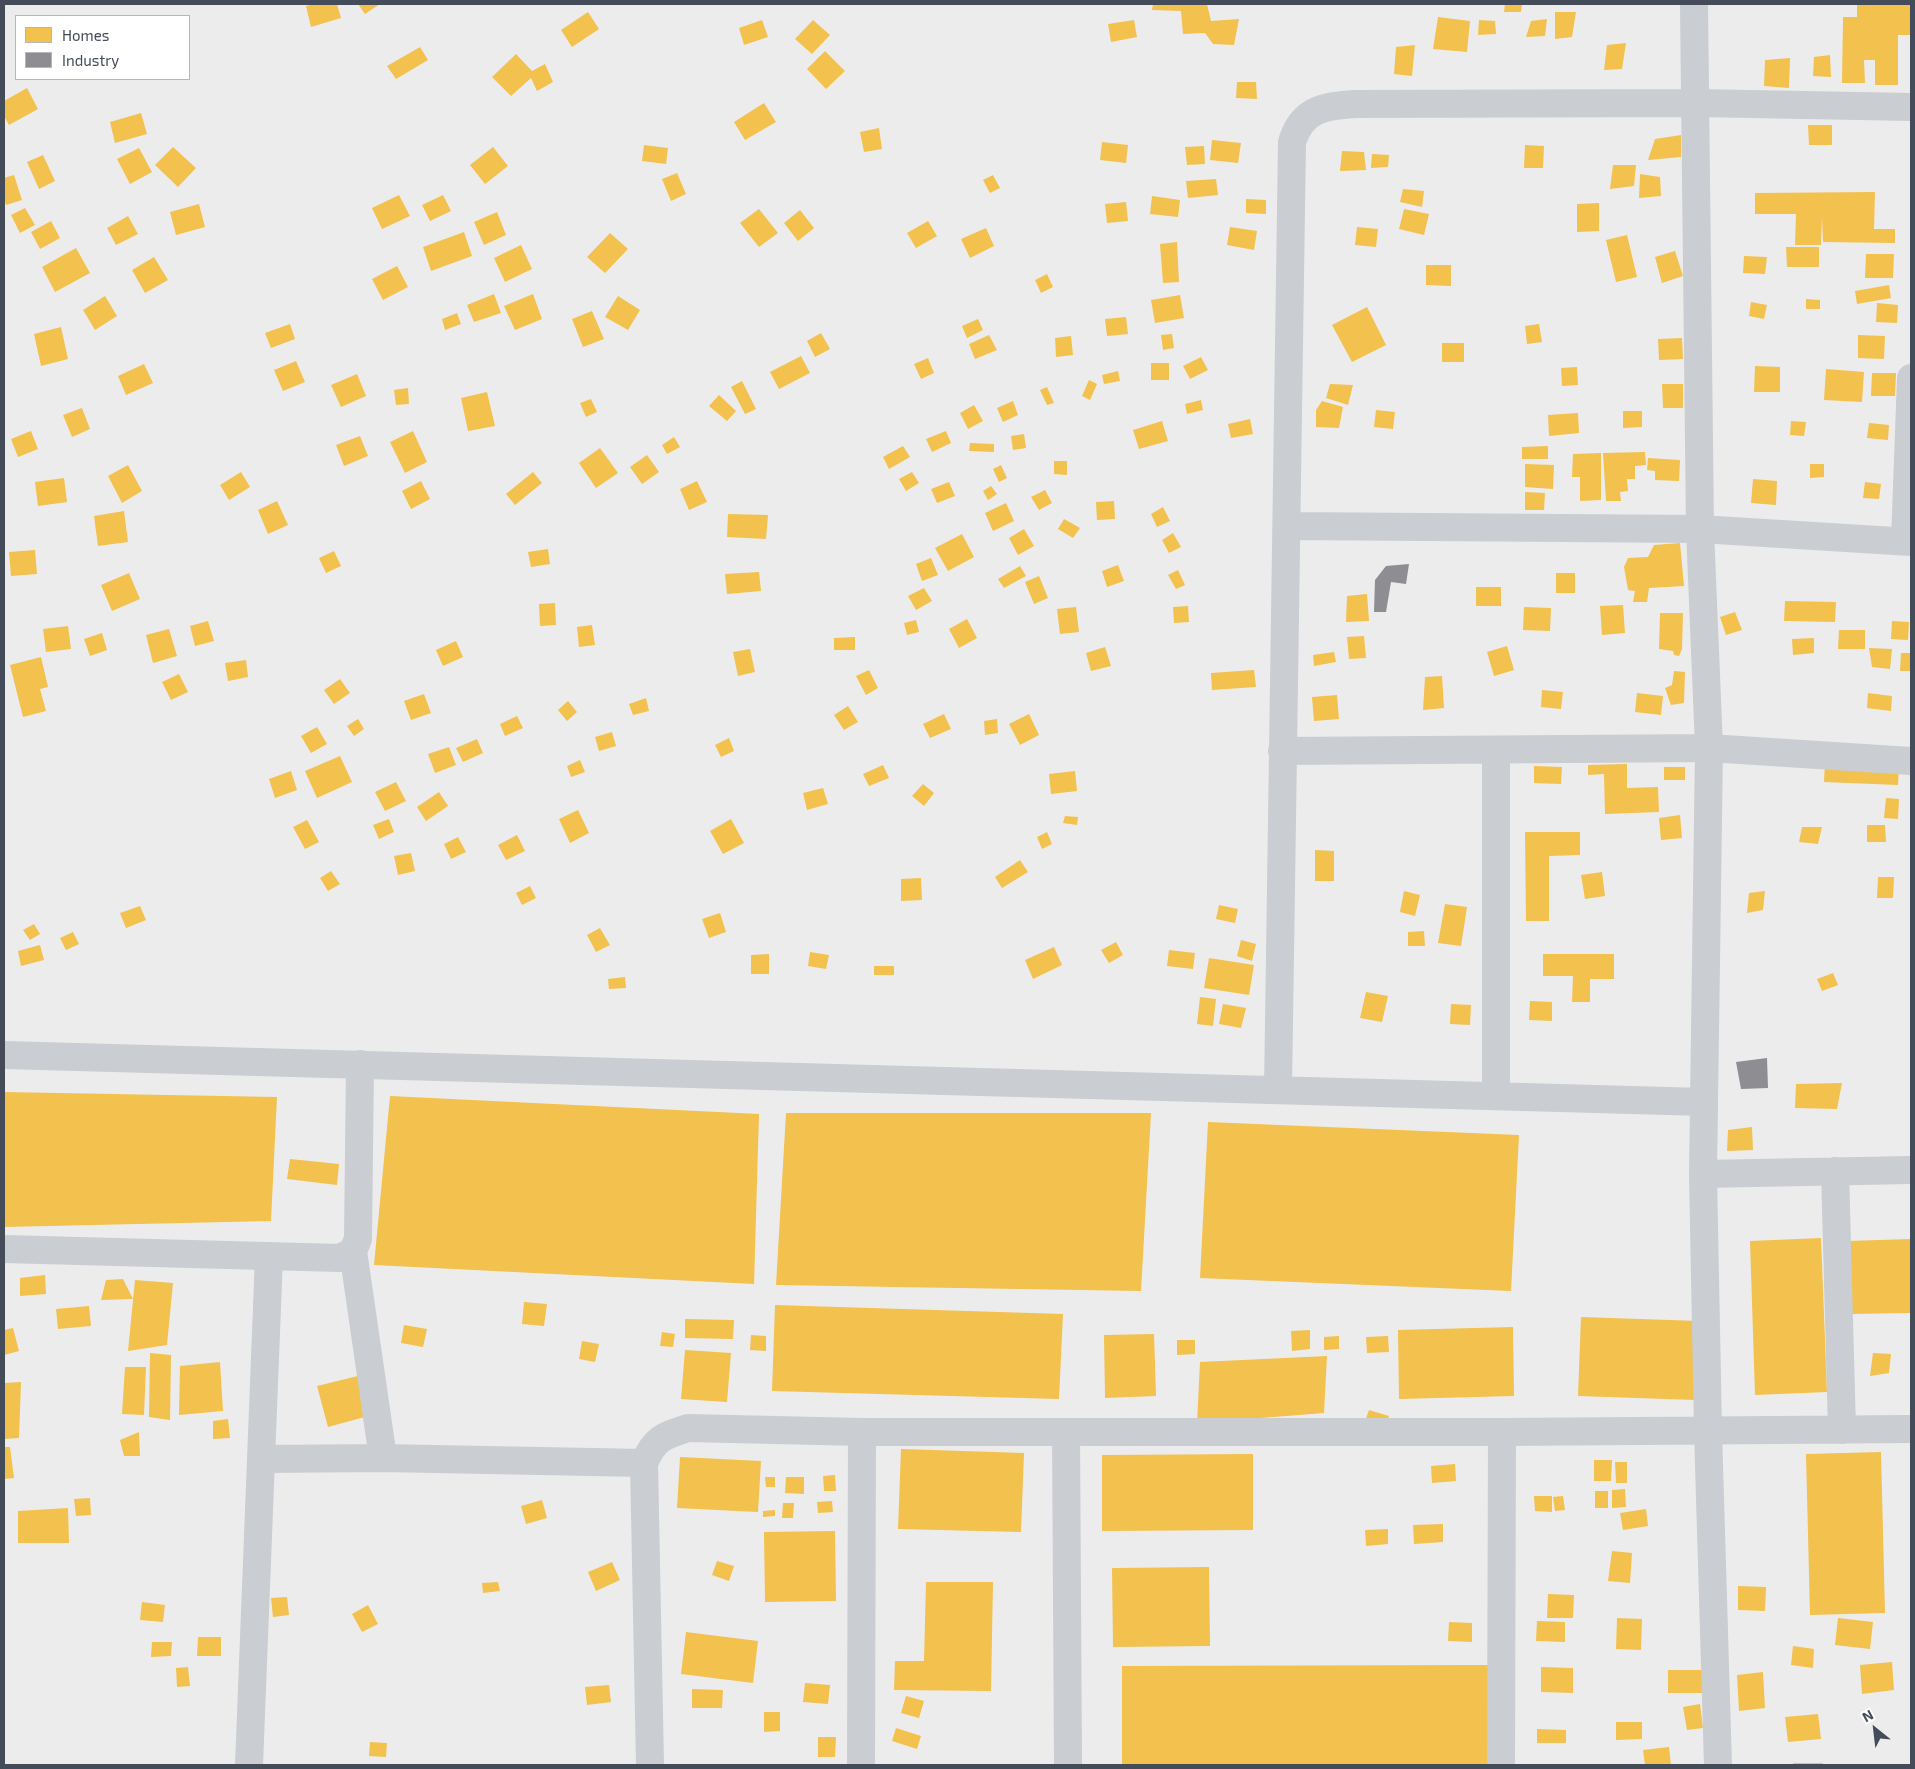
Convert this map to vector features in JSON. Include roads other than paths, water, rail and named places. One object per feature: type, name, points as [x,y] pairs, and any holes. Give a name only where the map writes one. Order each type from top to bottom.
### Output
[{"type":"street","points":[[1694,4],[1700,529],[1708,748],[1703,1174],[1718,1765]]},
{"type":"street","points":[[1278,1089],[1292,142],[1296,128],[1309,114],[1331,106],[1355,104],[1696,103],[1911,107]]},
{"type":"street","points":[[1287,526],[1700,529],[1908,542],[1911,378]]},
{"type":"street","points":[[1282,751],[1708,748],[1911,760]]},
{"type":"street","points":[[1496,750],[1496,1095]]},
{"type":"street","points":[[4,1055],[1704,1102]]},
{"type":"street","points":[[360,1064],[358,1239],[353,1251],[383,1458]]},
{"type":"street","points":[[1703,1174],[1911,1170]]},
{"type":"street","points":[[1835,1171],[1842,1430]]},
{"type":"street","points":[[4,1249],[340,1258],[353,1251]]},
{"type":"street","points":[[248,1765],[269,1256]]},
{"type":"street","points":[[650,1765],[644,1463],[651,1447],[665,1435],[688,1428],[862,1432],[1502,1432],[1911,1429]]},
{"type":"street","points":[[861,1765],[862,1432]]},
{"type":"street","points":[[1066,1432],[1068,1765]]},
{"type":"street","points":[[1501,1765],[1502,1432]]},
{"type":"street","points":[[262,1459],[383,1458],[644,1463]]}]
